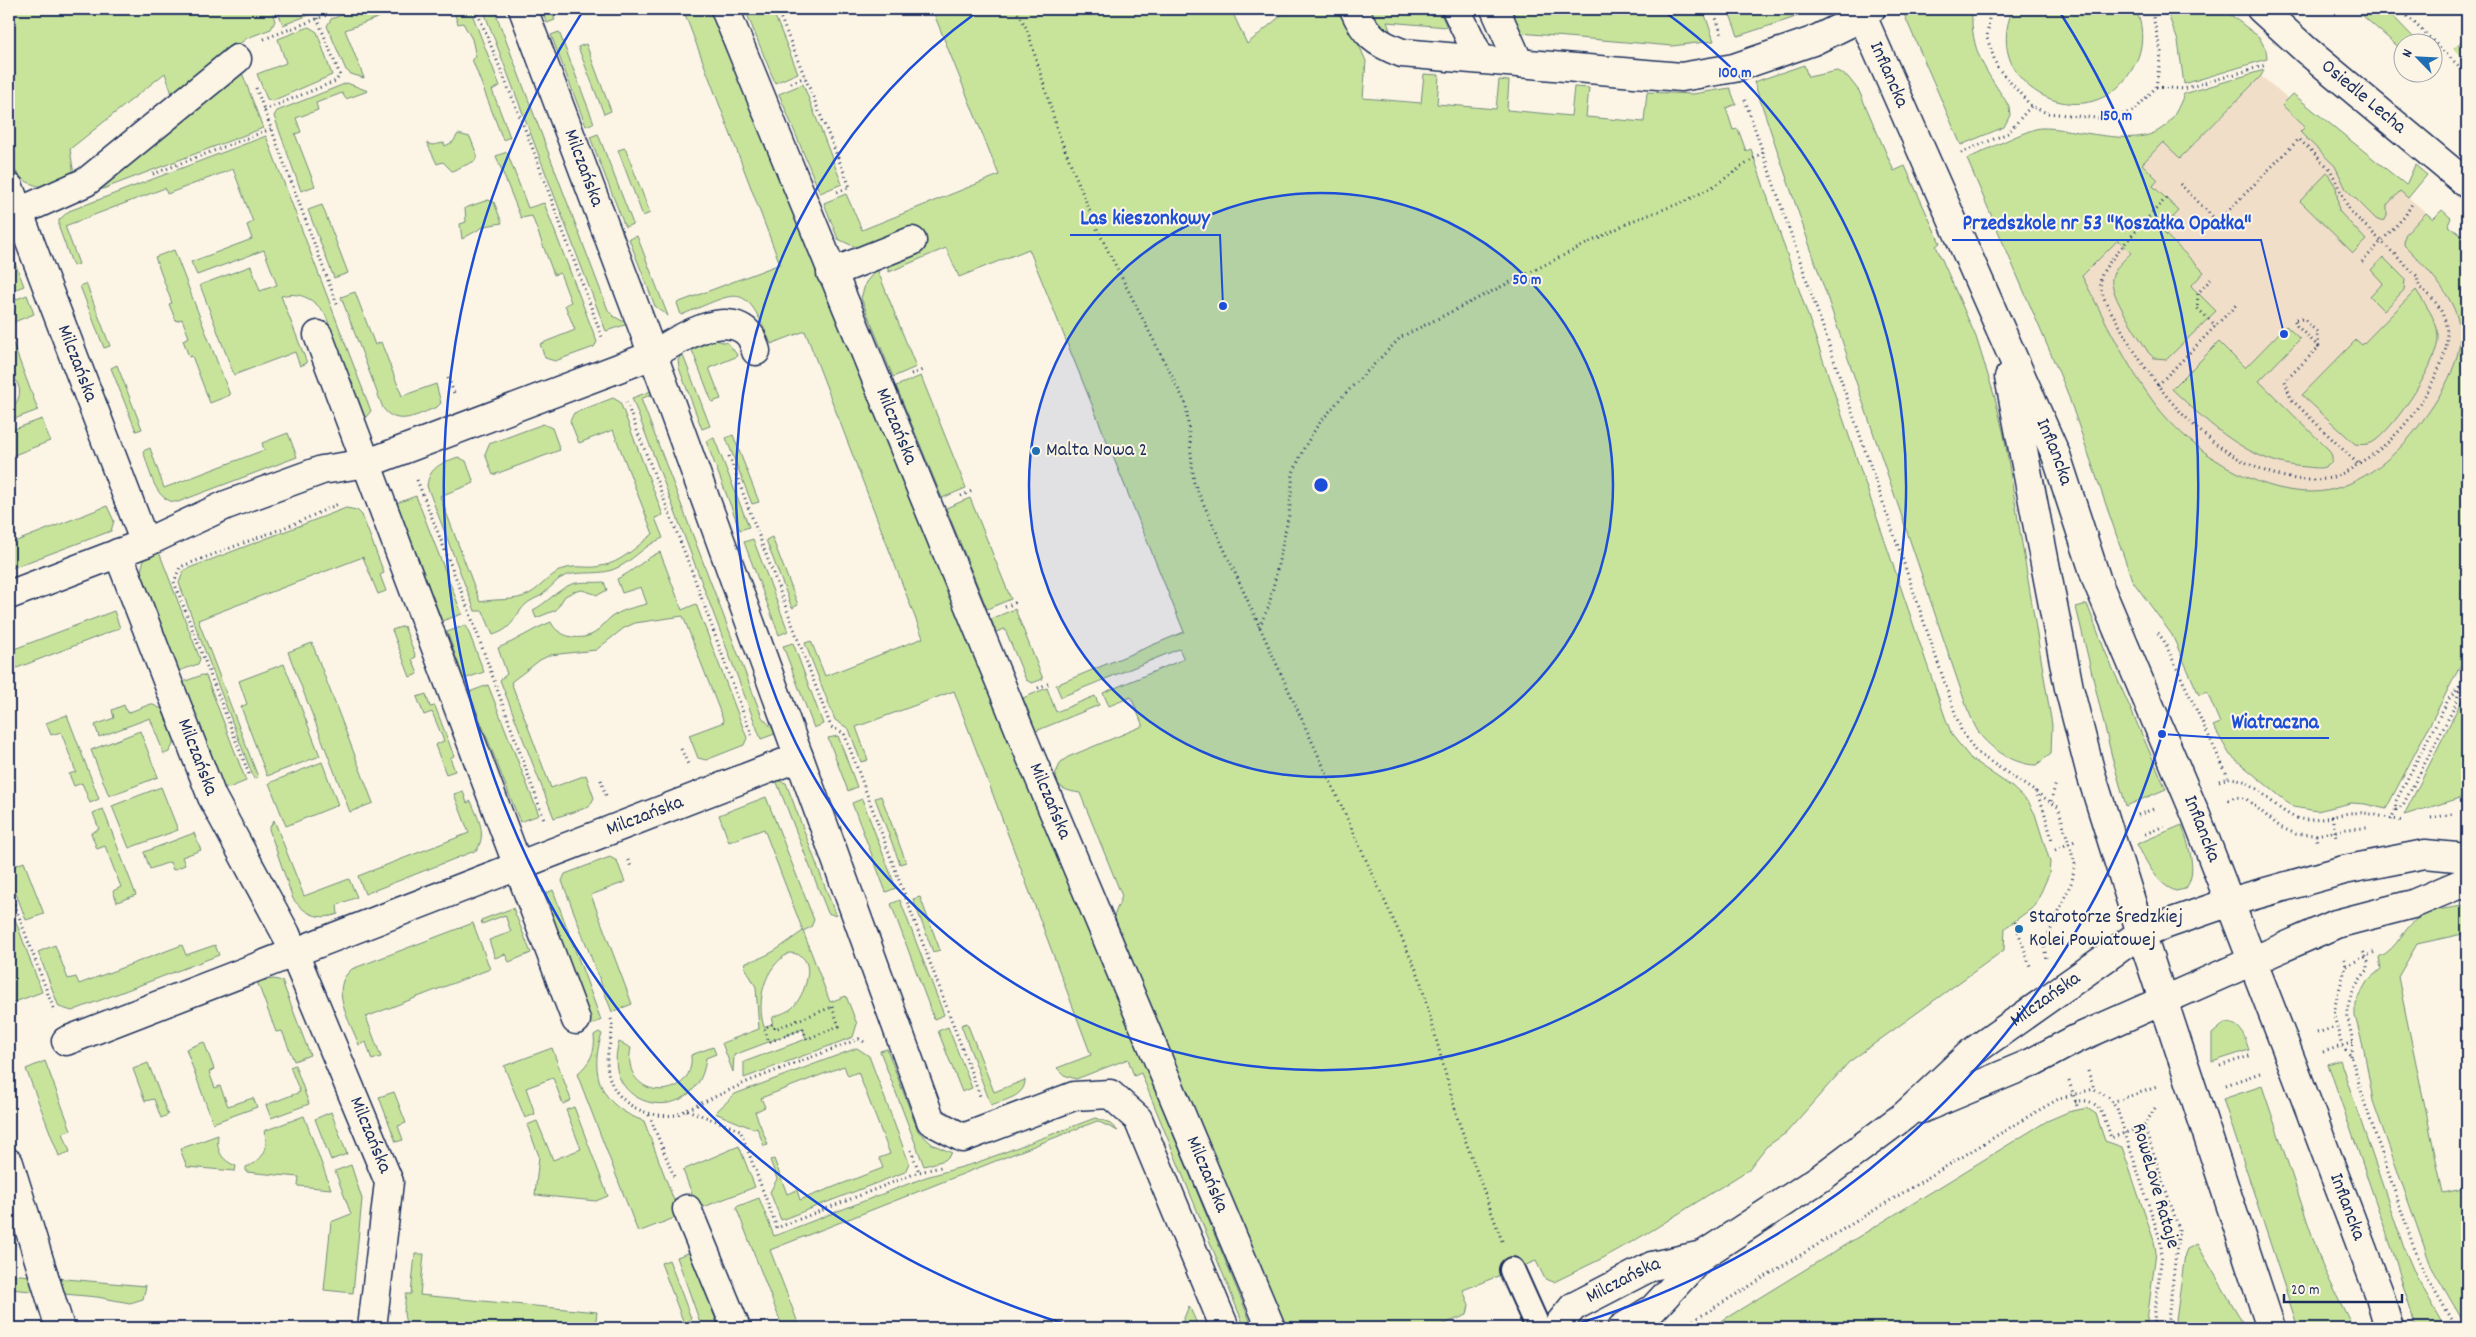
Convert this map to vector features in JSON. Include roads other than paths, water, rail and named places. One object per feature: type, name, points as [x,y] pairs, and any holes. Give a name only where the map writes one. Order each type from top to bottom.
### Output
[{"type":"street","name":"Milczańska","points":[[523,9],[653,355],[930,1120],[963,1138],[1074,1096],[1110,1094],[1138,1120],[1225,1328]]},
{"type":"street","name":"Milczańska","points":[[725,9],[1028,753],[1271,1328]]},
{"type":"street","points":[[1354,9],[1371,37],[1385,46],[1402,52],[1681,77],[1734,68],[1813,41],[1864,12]]},
{"type":"street","points":[[1456,9],[1480,59]]},
{"type":"street","points":[[1494,9],[1519,63]]},
{"type":"street","name":"Osiedle Lecha","points":[[2261,9],[2306,50],[2467,184]]},
{"type":"street","name":"Inflancka","points":[[1864,12],[2000,334],[2056,455],[2111,616],[2187,794],[2230,902],[2342,1194],[2389,1328]]},
{"type":"street","name":"Milczańska","points":[[145,542],[14,200],[86,182],[237,60]]},
{"type":"street","points":[[831,273],[912,241]]},
{"type":"street","points":[[9,595],[145,542],[226,505],[322,470],[368,463],[653,355],[675,341],[716,324],[732,325],[742,330],[750,336],[756,351]]},
{"type":"street","name":"Inflancka","points":[[2000,334],[2069,688],[2096,790],[2163,1002],[2271,1328]]},
{"type":"street","points":[[318,335],[378,489],[576,1020]]},
{"type":"street","name":"Milczańska","points":[[118,553],[212,797],[286,934],[389,1182],[372,1328]]},
{"type":"street","name":"Milczańska","points":[[66,1041],[799,757]]},
{"type":"street","name":"Milczańska","points":[[1622,1328],[1653,1309],[1703,1255],[1822,1177],[1906,1115],[1971,1053],[2141,933],[2230,902],[2334,872],[2425,854],[2467,858]]},
{"type":"street","name":"Milczańska","points":[[1906,1115],[2030,1063],[2076,1039],[2336,924],[2413,904],[2467,881]]},
{"type":"street","points":[[9,1164],[60,1328]]},
{"type":"street","points":[[687,1209],[736,1328]]},
{"type":"street","name":"Milczańska","points":[[1556,1328],[1573,1308],[1652,1266],[1703,1255]]},
{"type":"lane","points":[[1512,1270],[1538,1328]]},
{"type":"place","name":"Las kieszonkowy","points":[[1223,306]]},
{"type":"place","name":"Przedszkole nr 53 \"Koszałka Opałka\"","points":[[2284,334]]},
{"type":"place","name":"Malta Nowa 2","points":[[1036,451]]},
{"type":"place","name":"Wiatraczna","points":[[2162,734]]},
{"type":"place","name":"Starotorze Średzkiej Kolei Powiatowej","points":[[2019,929]]}]
